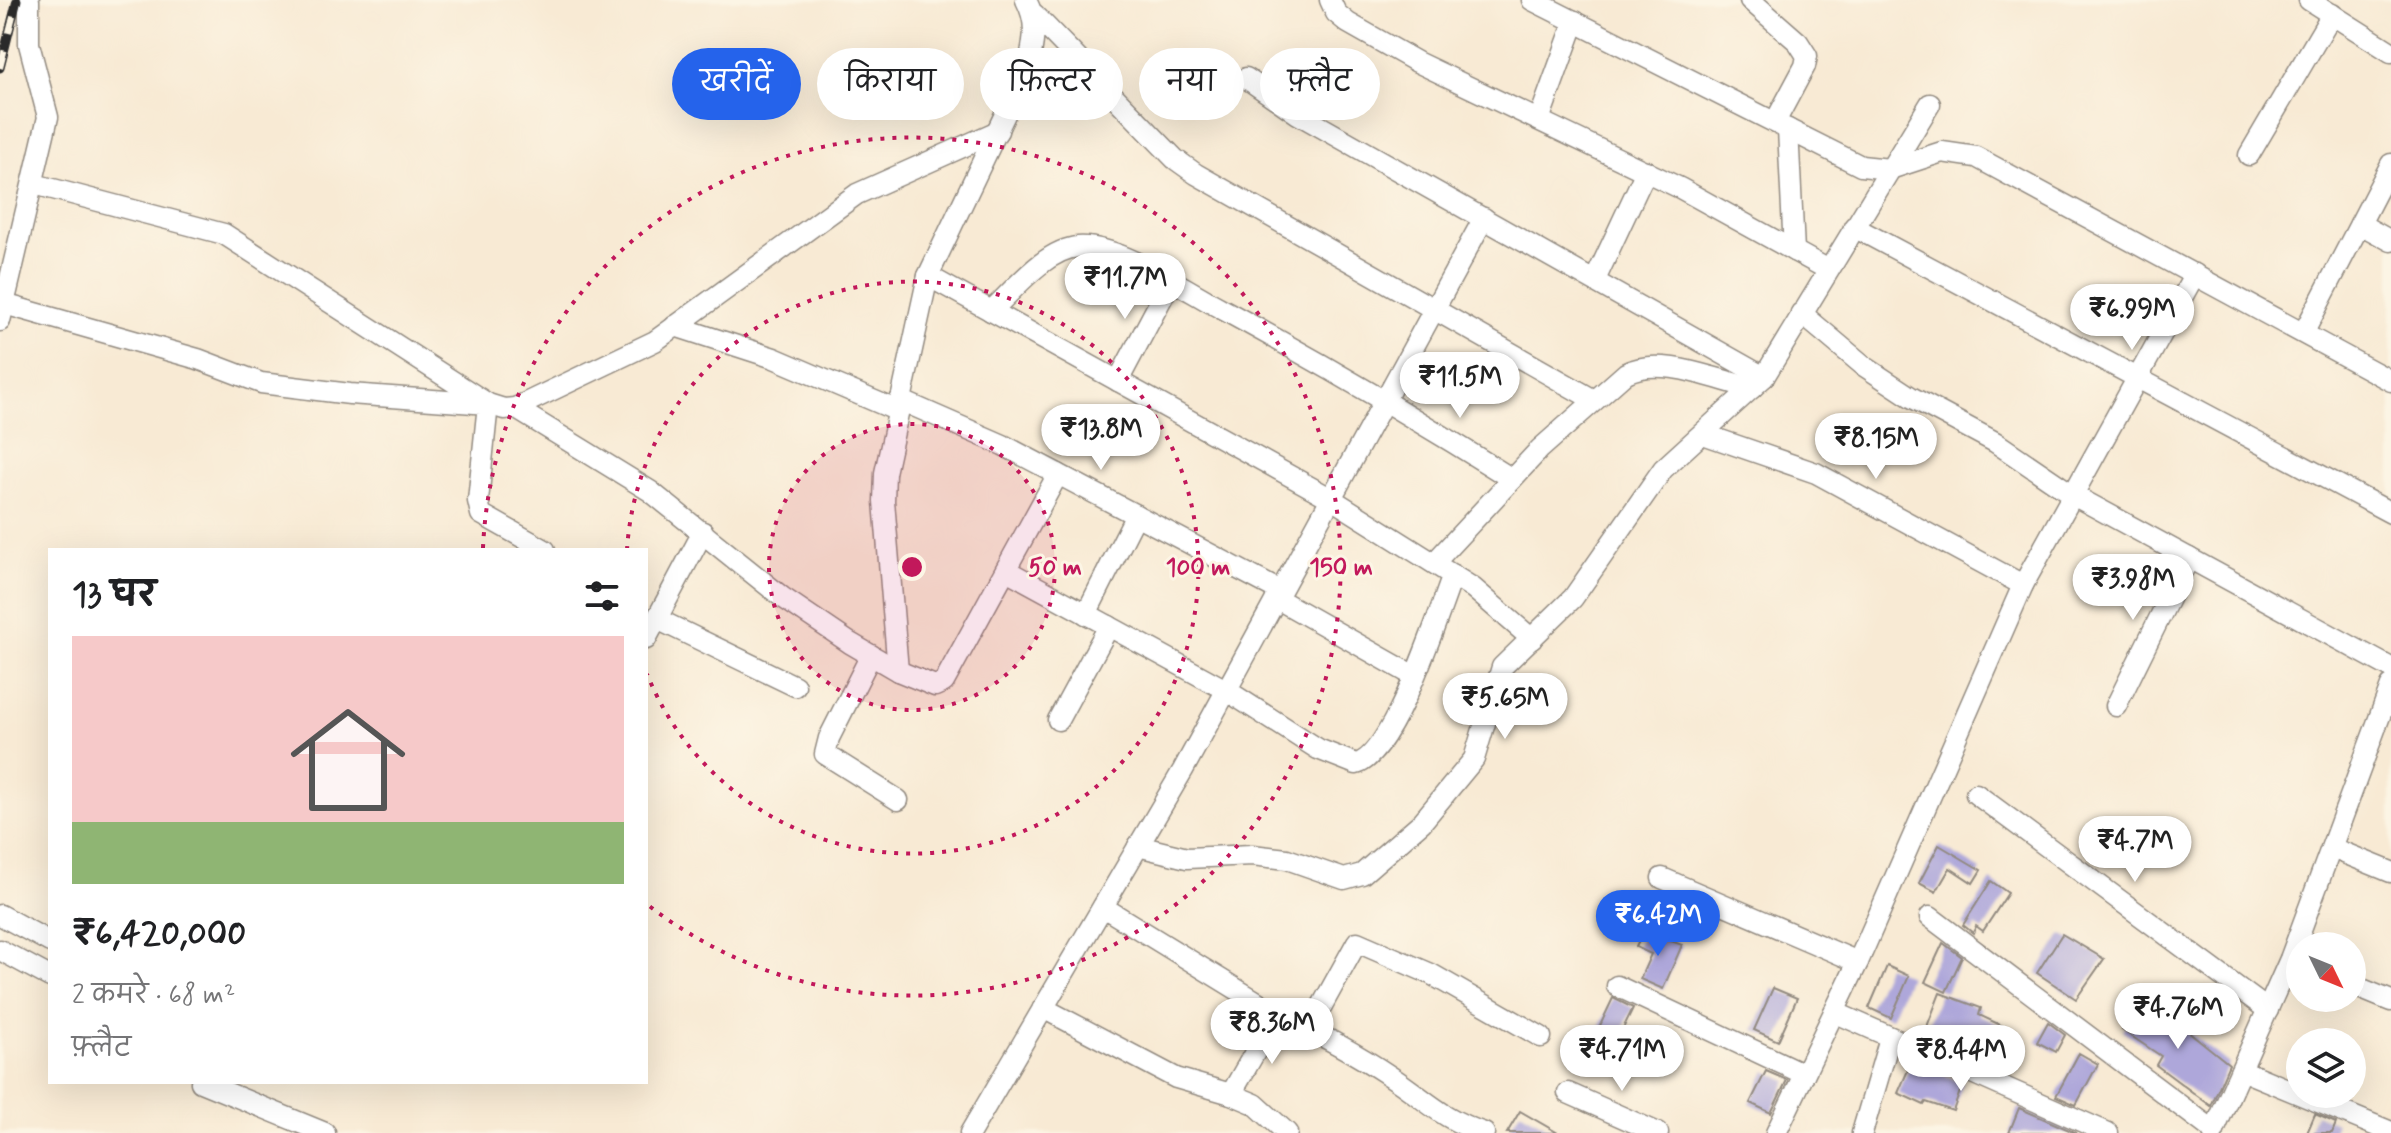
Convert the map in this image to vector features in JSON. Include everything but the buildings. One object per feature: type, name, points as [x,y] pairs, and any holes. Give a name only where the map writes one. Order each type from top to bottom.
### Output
[{"type":"street","points":[[29,0],[29,44],[48,107],[34,184],[2,312],[198,359],[261,383],[515,408],[641,350],[857,194],[998,131]]},
{"type":"street","points":[[1330,0],[1336,13],[1348,23],[1417,62],[1646,171],[1827,269]]},
{"type":"street","points":[[1532,0],[1568,12],[1861,166],[1890,169],[1927,154],[1951,153],[1976,157],[2391,381]]},
{"type":"street","points":[[1750,0],[1798,42],[1807,56],[1781,126],[1794,251]]},
{"type":"street","points":[[2309,0],[2391,52]]},
{"type":"street","points":[[898,671],[884,501],[885,473],[928,276],[1029,64],[1036,32],[1030,7]]},
{"type":"street","points":[[1030,7],[1185,167],[1594,400]]},
{"type":"street","points":[[1539,120],[1568,12]]},
{"type":"street","points":[[2249,155],[2332,14]]},
{"type":"street","points":[[1246,78],[1298,114],[1595,280],[1758,382]]},
{"type":"street","points":[[1138,846],[1187,858],[1252,855],[1287,859],[1344,879],[1362,874],[1422,822],[1469,767],[1480,749],[1502,667],[1573,598],[1663,469],[1758,382],[1930,104]]},
{"type":"street","points":[[2304,332],[2391,164]]},
{"type":"street","points":[[1595,280],[1646,171]]},
{"type":"street","points":[[34,184],[224,234],[488,404]]},
{"type":"street","points":[[970,1133],[1226,690],[1484,218]]},
{"type":"street","points":[[2360,224],[2391,241]]},
{"type":"street","points":[[1854,227],[2391,513]]},
{"type":"street","points":[[991,311],[1056,254],[1074,247],[1094,246],[1171,281],[1384,398],[1512,479]]},
{"type":"street","points":[[1776,1133],[1858,962],[2023,585],[2195,274]]},
{"type":"street","points":[[928,276],[1330,498],[1453,575],[1532,639]]},
{"type":"street","points":[[1118,381],[1171,281]]},
{"type":"street","points":[[1801,313],[1864,366],[1911,397],[1995,442],[2073,495],[2391,668]]},
{"type":"street","points":[[675,326],[774,358],[899,406],[1058,474],[1278,594],[1414,676]]},
{"type":"street","points":[[1434,563],[1512,479],[1594,400],[1636,368],[1671,369],[1758,382]]},
{"type":"street","points":[[488,404],[478,501],[481,514],[541,548]]},
{"type":"street","points":[[515,408],[650,491],[782,597],[898,671],[935,686],[944,682],[1058,474]]},
{"type":"street","points":[[1703,434],[1816,473],[2023,585]]},
{"type":"street","points":[[1086,614],[1136,515]]},
{"type":"street","points":[[648,632],[655,609],[703,532]]},
{"type":"street","points":[[2116,706],[2189,558]]},
{"type":"street","points":[[1006,570],[1226,690],[1318,749],[1356,764],[1364,762],[1379,747],[1414,676],[1453,575]]},
{"type":"street","points":[[655,609],[795,686]]},
{"type":"street","points":[[1058,720],[1109,626]]},
{"type":"street","points":[[871,655],[829,738],[825,754],[898,800]]},
{"type":"street","points":[[2304,932],[2391,686]]},
{"type":"street","points":[[1976,794],[2268,1010]]},
{"type":"street","points":[[2332,848],[2391,872]]},
{"type":"street","points":[[1662,878],[1858,962]]},
{"type":"street","points":[[1103,907],[1277,1014],[1391,1077],[1451,1122],[1484,1133]]},
{"type":"street","points":[[0,915],[48,941]]},
{"type":"street","points":[[1930,917],[2213,1132],[2286,977]]},
{"type":"street","points":[[1309,1029],[1357,942],[1431,974],[1541,1037]]},
{"type":"street","points":[[0,950],[48,976]]},
{"type":"street","points":[[1617,986],[1804,1074]]},
{"type":"street","points":[[2366,991],[2391,1001]]},
{"type":"street","points":[[1043,1008],[1176,1078],[1255,1104],[1287,1133]]},
{"type":"street","points":[[1834,1012],[2108,1133]]},
{"type":"street","points":[[1231,1094],[1277,1014]]},
{"type":"street","points":[[1862,1133],[1890,1038]]},
{"type":"street","points":[[2241,1070],[2391,1132]]},
{"type":"street","points":[[206,1084],[325,1133]]},
{"type":"street","points":[[1568,1093],[1658,1133]]},
{"type":"railway","points":[[0,68],[17,0]]}]
